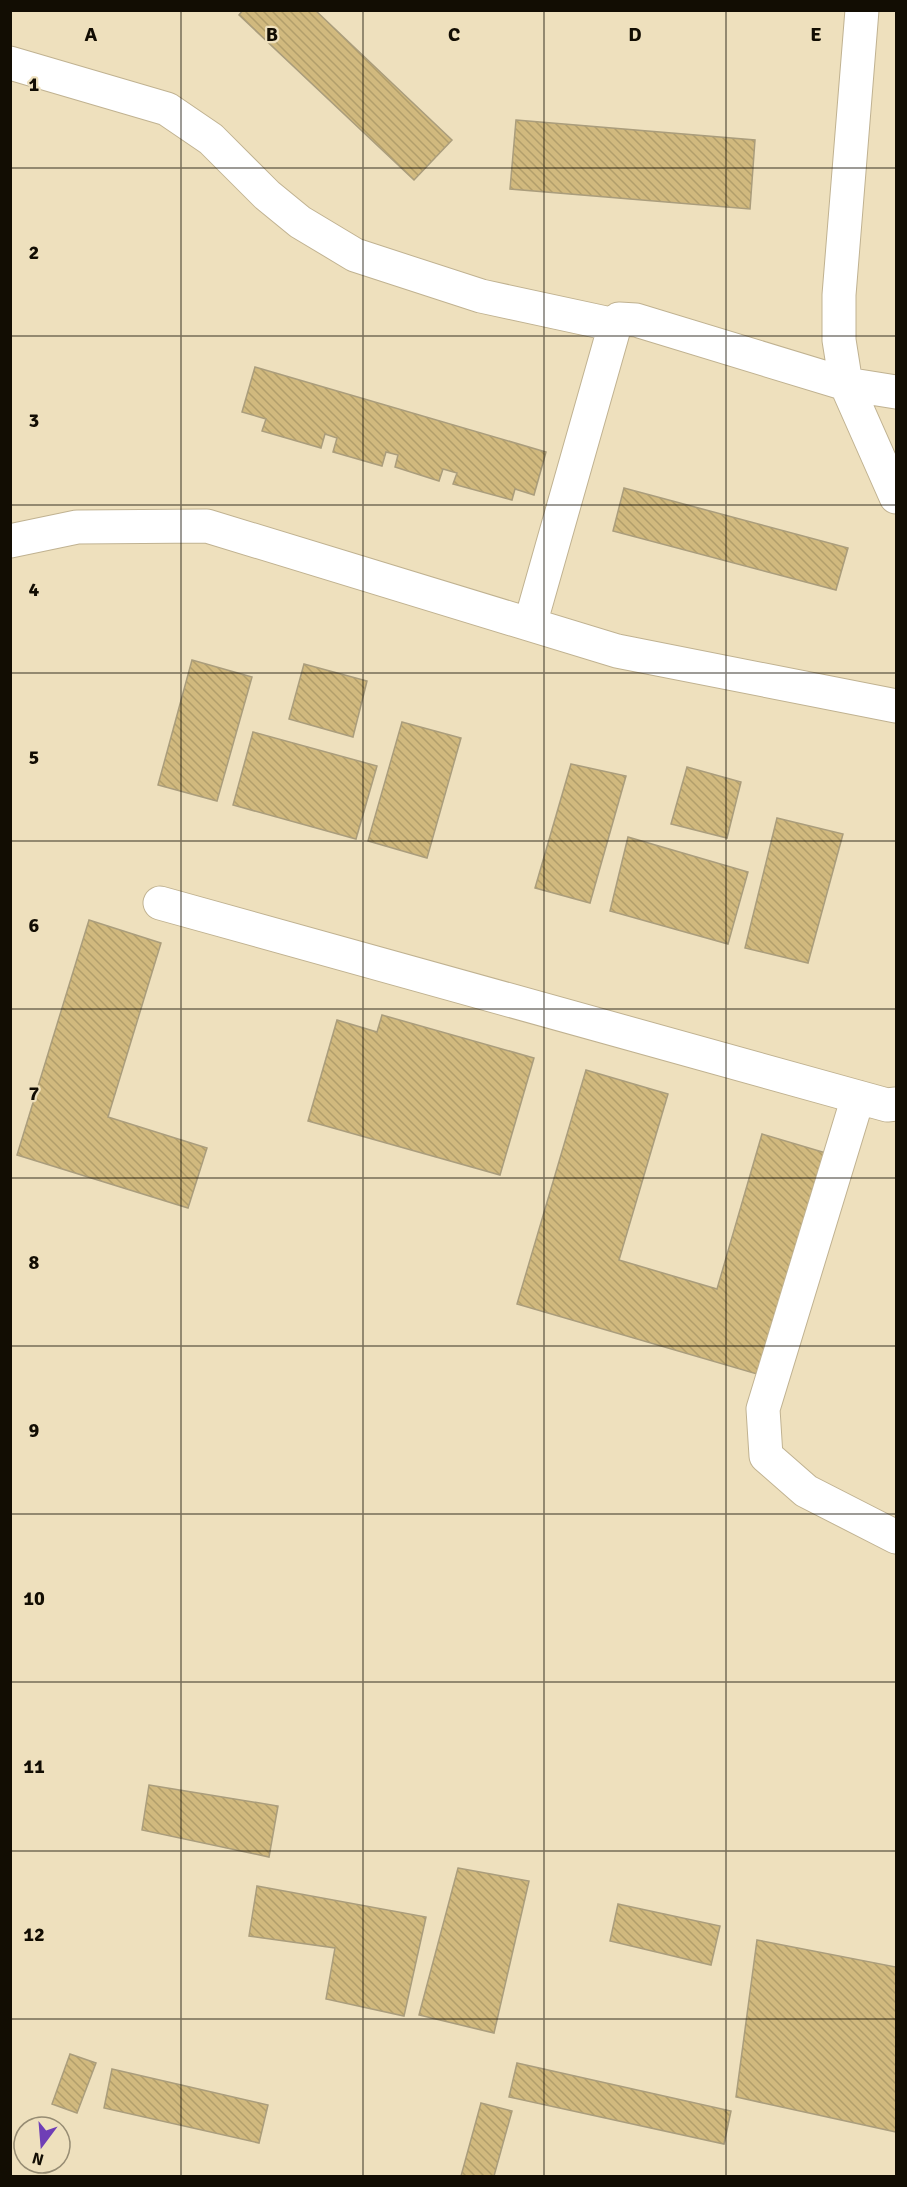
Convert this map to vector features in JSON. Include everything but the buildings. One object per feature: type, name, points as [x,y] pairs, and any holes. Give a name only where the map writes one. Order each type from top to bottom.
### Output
[{"type":"street","points":[[862,10],[839,295],[839,340],[846,384],[897,497]]},
{"type":"street","points":[[10,63],[167,109],[211,139],[267,195],[300,222],[355,255],[481,296],[615,325]]},
{"type":"street","points":[[528,623],[533,614],[615,325],[619,320],[636,320],[846,384],[897,392]]},
{"type":"street","points":[[10,541],[77,527],[207,526],[617,651],[897,705]]},
{"type":"street","points":[[160,903],[887,1105],[897,1104]]},
{"type":"street","points":[[858,1097],[763,1409],[766,1456],[806,1491],[897,1537]]}]
